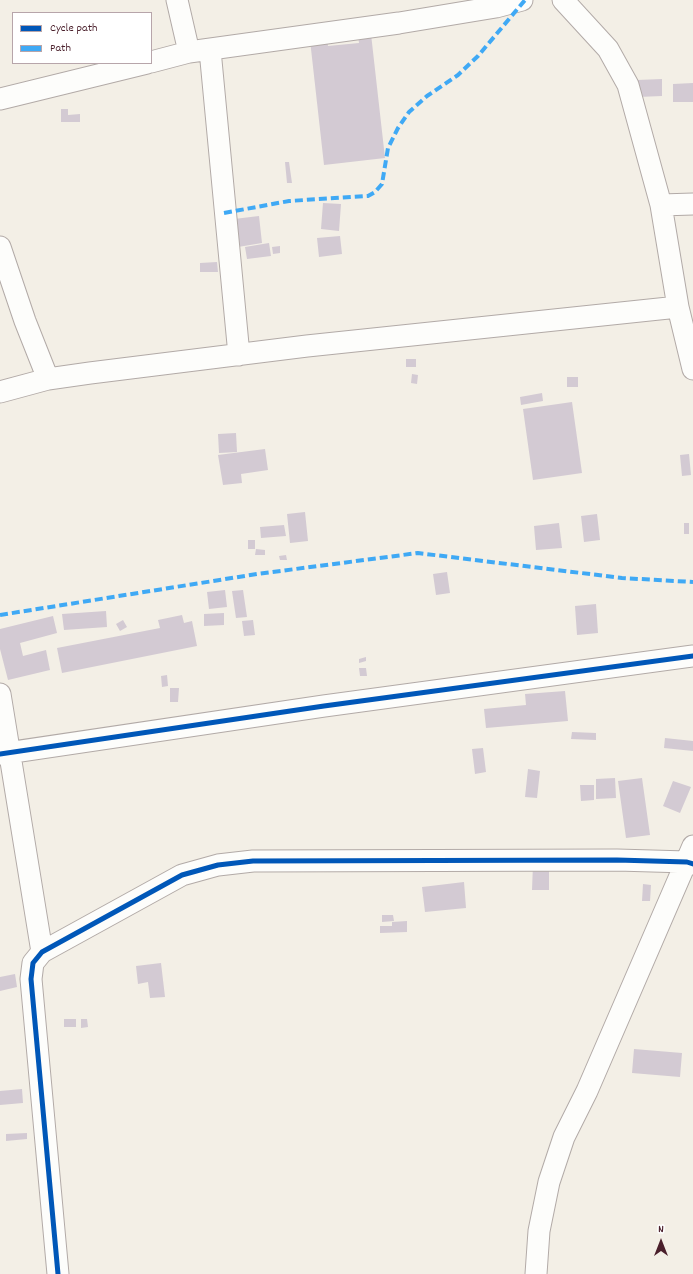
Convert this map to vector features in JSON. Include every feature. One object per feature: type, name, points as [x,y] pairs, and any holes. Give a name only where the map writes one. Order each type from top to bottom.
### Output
[{"type":"street","points":[[177,0],[189,52]]},
{"type":"street","points":[[152,62],[189,52],[400,23],[496,7],[522,0]]},
{"type":"street","points":[[563,0],[608,49],[628,85],[661,205],[678,307],[693,369]]},
{"type":"street","points":[[210,50],[239,355]]},
{"type":"street","points":[[0,99],[143,64]]},
{"type":"street","points":[[661,205],[693,204]]},
{"type":"street","points":[[0,247],[25,321],[48,379]]},
{"type":"street","points":[[0,392],[48,379],[239,355],[678,307]]},
{"type":"street","points":[[5,753],[332,704],[693,656]]},
{"type":"street","points":[[0,694],[5,753],[42,952]]},
{"type":"street","points":[[58,1274],[31,979],[33,963],[42,952],[182,875],[218,864],[253,861],[691,857],[587,1091],[564,1137],[549,1182],[539,1230],[536,1274]]},
{"type":"building","points":[[371,34],[385,158],[324,165],[310,40],[327,38],[328,46],[359,43],[358,35]]},
{"type":"building","points":[[662,79],[662,96],[638,97],[637,80]]},
{"type":"building","points":[[693,83],[693,102],[673,102],[673,84]]},
{"type":"building","points":[[61,109],[68,109],[68,115],[80,114],[80,122],[61,122]]},
{"type":"building","points":[[285,162],[289,162],[292,183],[287,183]]},
{"type":"building","points":[[323,203],[341,204],[339,231],[321,229]]},
{"type":"building","points":[[259,216],[262,243],[238,247],[234,219]]},
{"type":"building","points":[[340,236],[342,254],[319,257],[317,238]]},
{"type":"building","points":[[269,243],[271,256],[247,259],[245,247]]},
{"type":"building","points":[[280,246],[280,253],[273,254],[272,247]]},
{"type":"building","points":[[217,262],[218,272],[200,272],[200,263]]},
{"type":"building","points":[[406,359],[416,359],[416,367],[406,367]]},
{"type":"building","points":[[412,374],[418,375],[417,384],[411,383]]},
{"type":"building","points":[[567,377],[578,377],[578,387],[567,387]]},
{"type":"building","points":[[542,393],[543,401],[521,405],[520,397]]},
{"type":"building","points":[[572,402],[582,473],[533,480],[523,409]]},
{"type":"building","points":[[236,433],[237,452],[219,453],[218,434]]},
{"type":"building","points":[[265,449],[268,470],[241,474],[242,483],[223,485],[218,455]]},
{"type":"building","points":[[689,454],[691,475],[682,476],[680,455]]},
{"type":"building","points":[[305,512],[308,541],[290,543],[287,514]]},
{"type":"building","points":[[597,514],[600,540],[584,542],[581,516]]},
{"type":"building","points":[[559,523],[562,548],[536,550],[534,526]]},
{"type":"building","points":[[684,523],[689,523],[689,534],[684,534]]},
{"type":"building","points":[[284,525],[286,536],[261,538],[260,527]]},
{"type":"building","points":[[248,540],[255,540],[255,549],[248,549]]},
{"type":"building","points":[[256,549],[265,550],[265,555],[255,555]]},
{"type":"building","points":[[286,555],[287,560],[280,560],[279,556]]},
{"type":"building","points":[[447,572],[450,593],[436,595],[433,574]]},
{"type":"building","points":[[225,590],[227,607],[209,609],[207,592]]},
{"type":"building","points":[[243,590],[247,617],[236,618],[232,591]]},
{"type":"building","points":[[596,604],[598,633],[577,635],[575,606]]},
{"type":"building","points":[[106,611],[107,627],[64,630],[62,614]]},
{"type":"building","points":[[224,613],[224,625],[204,626],[204,614]]},
{"type":"building","points":[[182,615],[184,623],[192,621],[197,646],[62,673],[57,648],[160,628],[158,620]]},
{"type":"building","points":[[53,616],[57,633],[20,643],[23,656],[46,650],[50,670],[8,680],[0,649],[0,629]]},
{"type":"building","points":[[123,620],[127,627],[120,631],[116,624]]},
{"type":"building","points":[[253,620],[255,635],[244,636],[242,621]]},
{"type":"building","points":[[366,657],[366,661],[359,663],[359,659]]},
{"type":"building","points":[[359,668],[366,668],[367,676],[360,676]]},
{"type":"building","points":[[167,675],[168,686],[162,687],[161,676]]},
{"type":"building","points":[[170,688],[179,688],[178,702],[170,702]]},
{"type":"building","points":[[565,691],[568,721],[486,728],[484,709],[526,705],[525,694]]},
{"type":"building","points":[[572,732],[596,733],[596,740],[571,739]]},
{"type":"building","points":[[665,738],[693,741],[693,751],[664,748]]},
{"type":"building","points":[[483,748],[486,772],[475,774],[472,749]]},
{"type":"building","points":[[528,769],[540,771],[537,798],[525,797]]},
{"type":"building","points":[[615,778],[616,798],[596,799],[596,779]]},
{"type":"building","points":[[642,778],[650,835],[626,838],[618,781]]},
{"type":"building","points":[[673,781],[691,787],[680,813],[663,806]]},
{"type":"building","points":[[580,785],[594,785],[594,800],[581,801]]},
{"type":"building","points":[[533,864],[549,864],[549,890],[532,890]]},
{"type":"building","points":[[464,882],[466,908],[425,912],[422,887]]},
{"type":"building","points":[[643,884],[651,885],[650,901],[642,901]]},
{"type":"building","points":[[382,915],[393,915],[394,921],[382,922]]},
{"type":"building","points":[[407,921],[407,932],[380,933],[380,926],[392,926],[392,922]]},
{"type":"building","points":[[161,963],[165,997],[150,998],[148,982],[138,984],[136,966]]},
{"type":"building","points":[[15,974],[17,987],[0,991],[0,977]]},
{"type":"building","points":[[64,1019],[76,1019],[76,1027],[64,1027]]},
{"type":"building","points":[[81,1019],[87,1019],[88,1027],[81,1028]]},
{"type":"building","points":[[634,1049],[682,1053],[680,1077],[632,1073]]},
{"type":"building","points":[[22,1089],[23,1103],[0,1105],[0,1091]]},
{"type":"building","points":[[27,1133],[27,1139],[6,1141],[6,1134]]},
{"type":"marked path","points":[[224,213],[289,201],[368,196],[375,192],[382,184],[388,148],[398,128],[409,112],[427,96],[458,75],[478,56],[525,0]]},
{"type":"marked path","points":[[0,615],[257,574],[418,553],[622,578],[693,582]]},
{"type":"cycle path","points":[[0,754],[324,706],[693,656]]},
{"type":"cycle path","points":[[58,1274],[31,979],[33,963],[42,952],[182,875],[218,865],[253,861],[617,860],[687,862],[693,864]]}]
